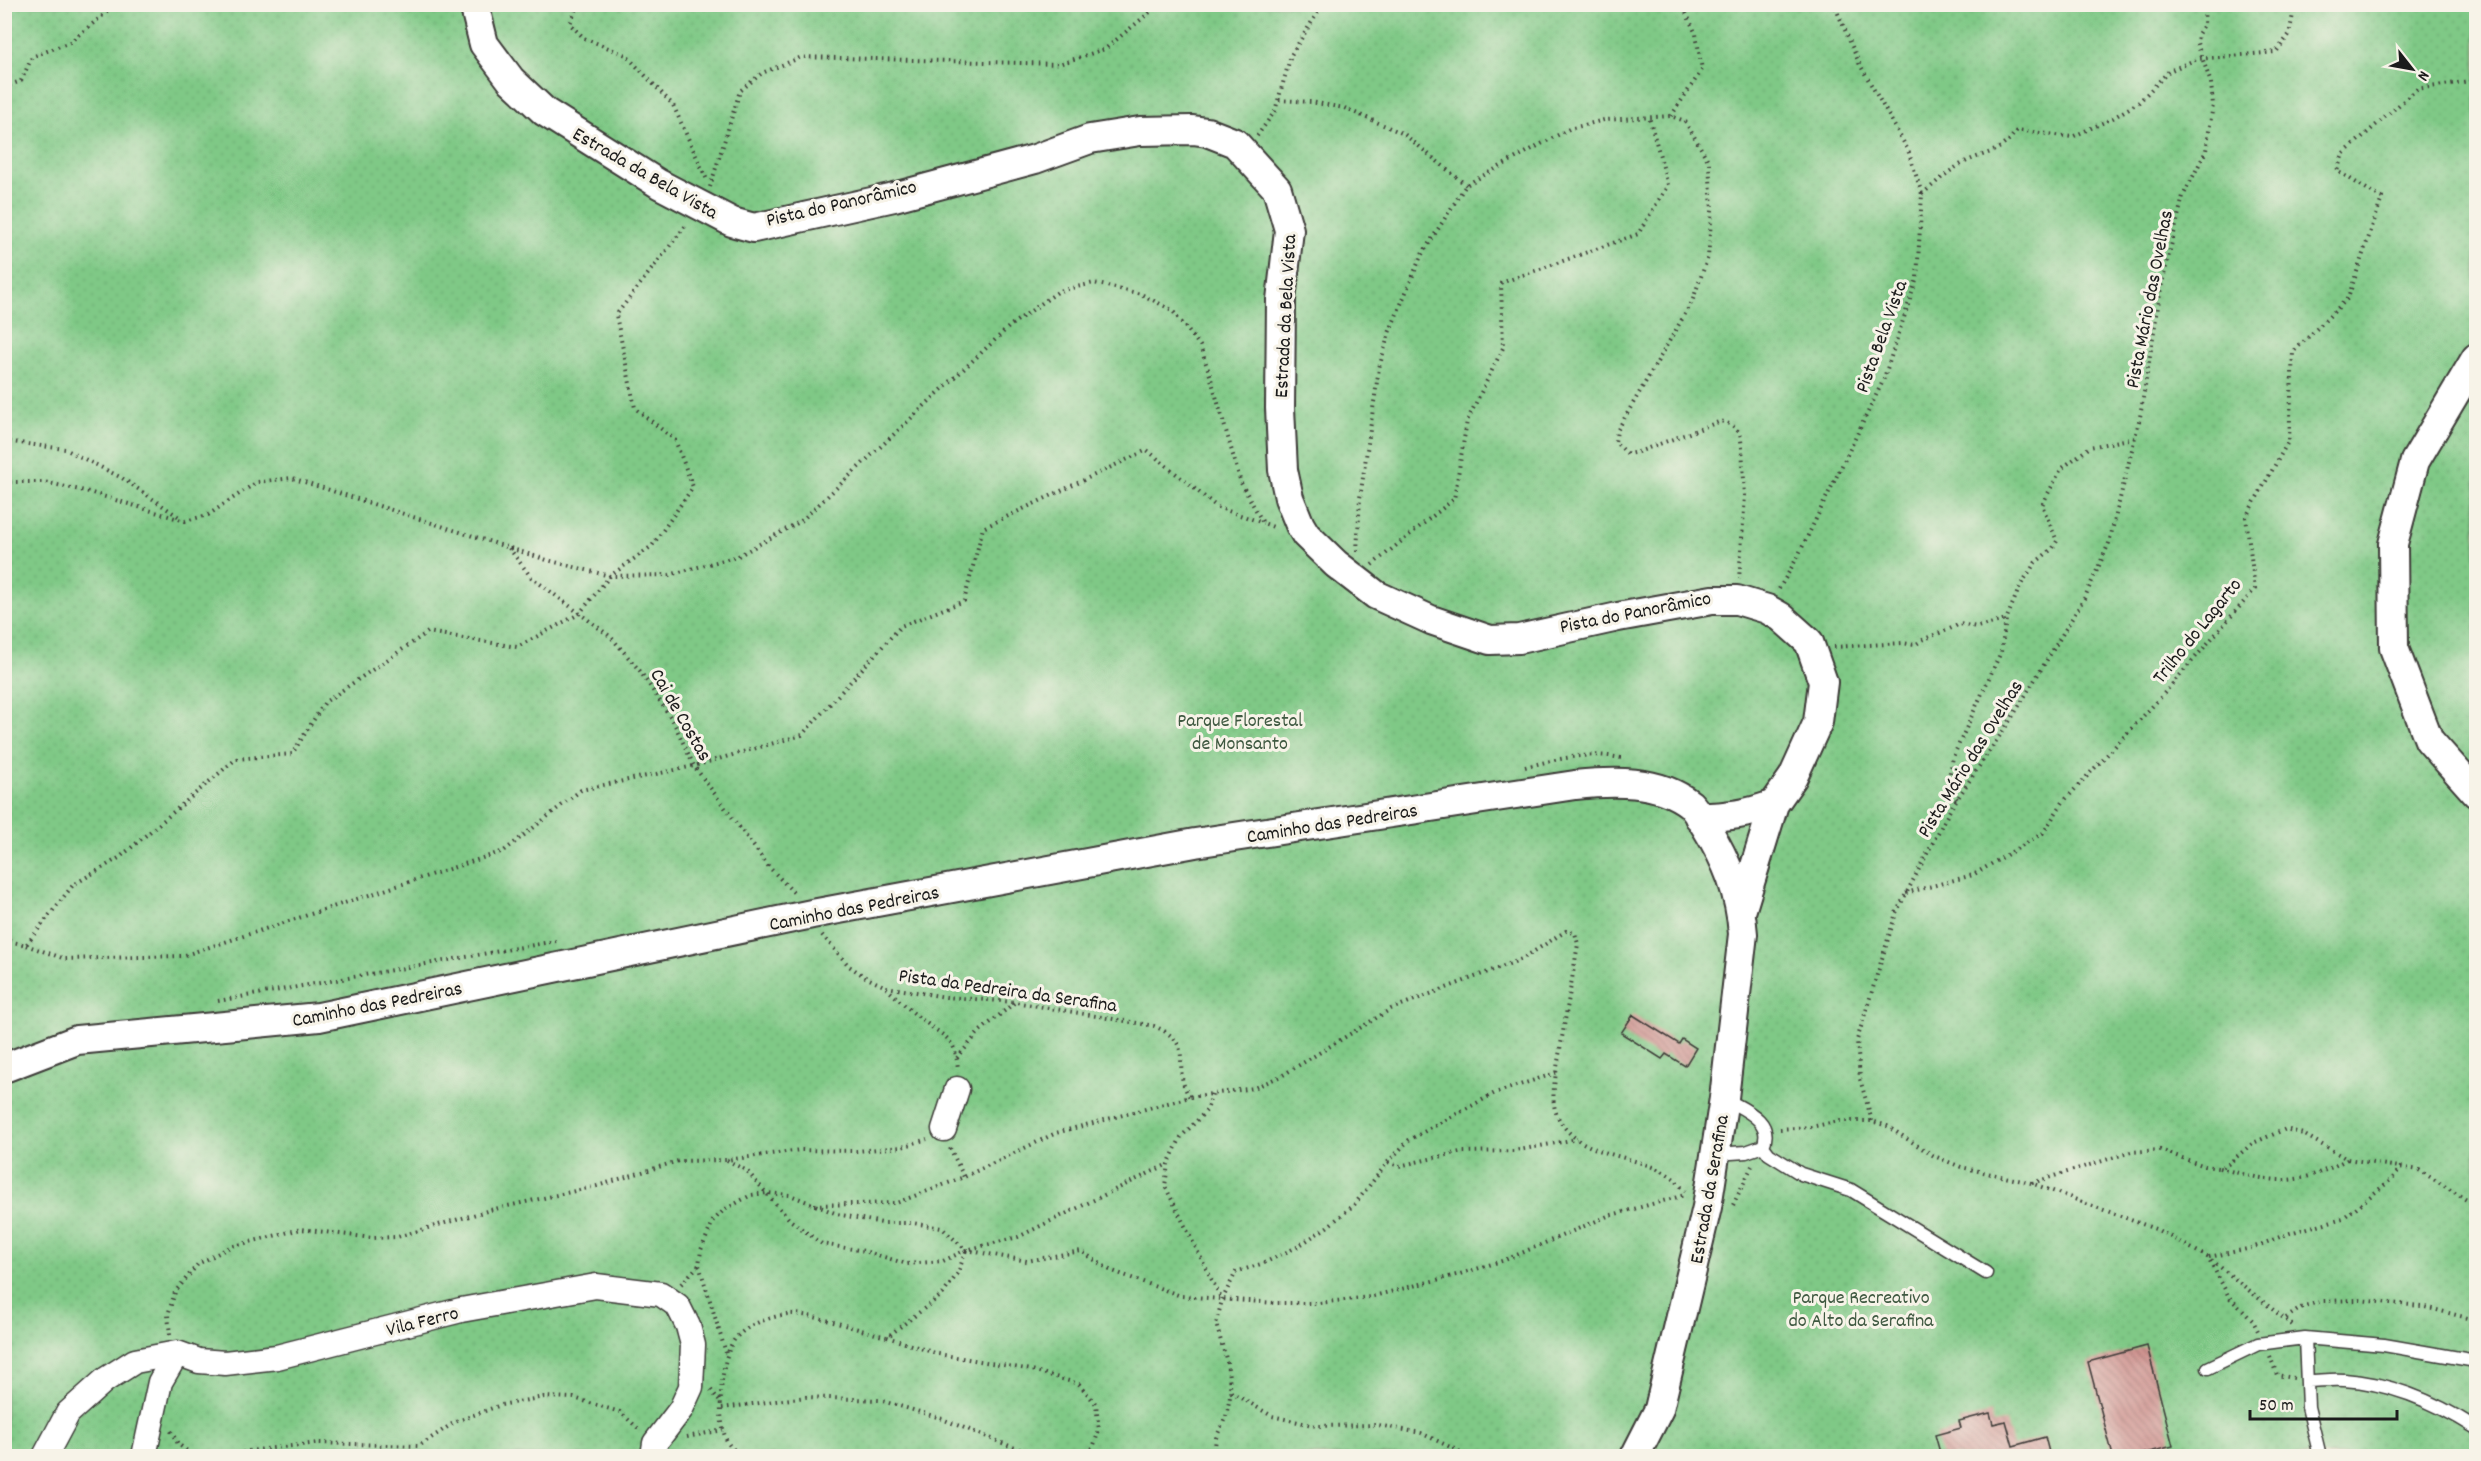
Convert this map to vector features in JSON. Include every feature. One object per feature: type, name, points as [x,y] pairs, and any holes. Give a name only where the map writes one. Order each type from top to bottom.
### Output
[{"type":"street","name":"Estrada da Bela Vista","points":[[474,4],[484,44],[511,80],[545,112],[659,184],[705,196],[732,222],[754,228],[894,197],[1035,159],[1090,139],[1140,131],[1207,132],[1223,137],[1242,150],[1278,189],[1289,230],[1281,300],[1280,408],[1283,470],[1289,498],[1306,535],[1355,579],[1376,596],[1431,621],[1490,640],[1519,639],[1618,617],[1712,600],[1737,600],[1753,604],[1781,617],[1802,633],[1812,649],[1823,682],[1818,722],[1793,777],[1774,804],[1741,912]]},
{"type":"street","points":[[2476,358],[2415,461],[2393,544],[2394,648],[2429,740],[2476,794]]},
{"type":"street","name":"Caminho das Pedreiras","points":[[4,1068],[77,1040],[320,1017],[812,914],[1195,843],[1594,783],[1646,785],[1690,805],[1720,850],[1735,885],[1741,912]]},
{"type":"street","points":[[1699,817],[1724,817],[1752,812],[1774,804]]},
{"type":"street","name":"Estrada da Serafina","points":[[1635,1456],[1659,1409],[1708,1204],[1742,954],[1741,912]]},
{"type":"street","points":[[943,1132],[957,1081]]},
{"type":"street","name":"Vila Ferro","points":[[45,1456],[68,1413],[105,1380],[135,1361],[177,1353],[199,1361],[225,1363],[277,1357],[461,1310],[596,1286],[661,1294],[678,1306],[688,1326],[693,1346],[691,1387],[681,1409],[654,1450]]},
{"type":"street","points":[[144,1456],[160,1382],[177,1353]]},
{"type":"lane","points":[[1716,1154],[1746,1152],[1762,1146],[1767,1137],[1766,1128],[1756,1117],[1724,1098]]},
{"type":"lane","points":[[1762,1146],[1768,1154],[1801,1174],[1851,1190],[1986,1273]]},
{"type":"lane","points":[[2305,1338],[2308,1407],[2320,1456]]},
{"type":"lane","points":[[2208,1368],[2258,1344],[2305,1338],[2384,1345],[2476,1361]]},
{"type":"lane","points":[[2307,1381],[2344,1380],[2395,1389],[2446,1409],[2476,1428]]},
{"type":"path","points":[[4,87],[21,81],[32,57],[70,42],[117,4]]},
{"type":"path","points":[[578,4],[570,24],[584,38],[626,55],[673,105],[705,196]]},
{"type":"path","points":[[26,945],[73,885],[119,858],[236,759],[292,754],[325,702],[428,632],[517,647],[579,614],[610,576],[652,546],[693,487],[675,440],[636,408],[616,315],[705,196],[740,92],[762,73],[802,57],[1059,64],[1105,49],[1160,4]]},
{"type":"path","points":[[1242,150],[1265,128],[1279,100],[1283,77],[1291,55],[1323,4]]},
{"type":"path","points":[[1671,116],[1702,70],[1696,34],[1682,4]]},
{"type":"path","name":"Pista Bela Vista","points":[[1775,594],[1797,558],[1883,381],[1917,278],[1922,194],[1908,150],[1859,63],[1834,4]]},
{"type":"path","name":"Pista Mário das Ovelhas","points":[[1872,1121],[1860,1079],[1857,1040],[1896,913],[1957,799],[2011,719],[2085,597],[2109,543],[2140,417],[2161,288],[2183,196],[2206,151],[2213,105],[2211,83],[2197,39],[2204,25],[2205,4]]},
{"type":"path","points":[[1922,194],[1965,162],[1994,153],[2010,140],[2017,130],[2072,137],[2113,118],[2139,102],[2169,71],[2202,58],[2276,52],[2289,35],[2295,4]]},
{"type":"path","name":"Trilho do Lagarto","points":[[1906,893],[1973,875],[2043,832],[2063,802],[2160,698],[2255,589],[2246,517],[2289,440],[2293,352],[2348,298],[2382,198],[2337,171],[2343,154],[2417,88],[2476,80]]},
{"type":"path","points":[[1279,100],[1311,102],[1344,108],[1404,134],[1466,185]]},
{"type":"path","points":[[1355,579],[1360,498],[1379,368],[1386,342],[1421,256],[1466,185],[1569,129],[1604,120],[1671,116],[1685,121],[1709,162],[1712,210],[1708,257],[1692,302],[1617,431],[1615,442],[1628,454],[1721,421],[1732,424],[1740,433],[1745,496],[1738,586]]},
{"type":"path","points":[[1355,579],[1454,500],[1467,421],[1503,348],[1501,283],[1638,234],[1668,185],[1649,117]]},
{"type":"path","points":[[4,482],[55,484],[185,521],[208,515],[257,482],[292,478],[508,548],[610,576],[669,575],[738,556],[801,521],[1011,325],[1059,291],[1094,284],[1141,294],[1172,310],[1200,346],[1241,483],[1263,523]]},
{"type":"path","points":[[1957,799],[1947,787],[1953,758],[2001,652],[2006,620],[2020,586],[2035,563],[2053,548],[2057,541],[2042,505],[2061,469],[2090,447],[2134,438]]},
{"type":"path","points":[[4,441],[65,449],[122,478],[185,521]]},
{"type":"path","points":[[4,940],[65,959],[182,957],[504,850],[581,790],[694,766],[802,735],[901,626],[964,601],[983,528],[1147,450],[1217,507],[1281,529]]},
{"type":"path","name":"Cai de Costas","points":[[508,548],[531,577],[611,637],[640,671],[673,721],[694,766],[769,867],[812,914]]},
{"type":"path","points":[[1812,649],[1904,643],[1915,645],[1925,638],[1951,630],[1959,624],[1977,627],[2006,620]]},
{"type":"path","name":"Pista da Pedreira da Serafina","points":[[812,914],[827,942],[849,966],[886,987],[946,997],[1015,1002],[1154,1026],[1169,1032],[1177,1041],[1182,1055],[1184,1088],[1190,1097]]},
{"type":"path","points":[[810,1205],[896,1203],[964,1177],[1056,1133],[1190,1097],[1254,1088],[1283,1075],[1391,1009],[1521,958],[1547,945],[1557,935],[1572,931],[1578,939],[1578,944],[1553,1094],[1556,1113],[1565,1127],[1578,1139],[1604,1152],[1660,1171],[1708,1204]]},
{"type":"path","points":[[886,987],[925,1023],[945,1035],[957,1058],[957,1081]]},
{"type":"path","points":[[957,1058],[979,1032],[1015,1002]]},
{"type":"path","points":[[1214,1456],[1216,1438],[1226,1416],[1231,1392],[1227,1362],[1216,1324],[1221,1300],[1236,1272],[1264,1263],[1297,1247],[1327,1227],[1354,1205],[1388,1162],[1409,1140],[1495,1093],[1556,1073]]},
{"type":"path","points":[[1212,1094],[1207,1110],[1181,1137],[1168,1164],[1165,1186],[1221,1300]]},
{"type":"path","points":[[1784,1129],[1839,1121],[1872,1121],[1887,1126],[1934,1156],[1961,1167],[2031,1183],[2158,1230],[2209,1258],[2286,1318],[2304,1306],[2323,1301],[2359,1300],[2421,1306],[2476,1320]]},
{"type":"path","points":[[2218,1168],[2228,1164],[2253,1143],[2286,1129],[2303,1134],[2347,1159],[2419,1170],[2476,1206]]},
{"type":"path","points":[[177,1353],[170,1335],[168,1315],[175,1292],[198,1264],[230,1247],[301,1229],[373,1238],[397,1237],[490,1210],[597,1186],[678,1161],[726,1160],[800,1150],[856,1151],[902,1147],[943,1132],[964,1177]]},
{"type":"path","points":[[1388,1162],[1399,1166],[1460,1152],[1514,1151],[1578,1139]]},
{"type":"path","points":[[726,1353],[699,1265],[701,1250],[713,1221],[724,1210],[751,1195],[767,1193],[789,1195],[810,1205],[859,1219],[882,1223],[913,1223],[942,1228],[966,1250],[1027,1261],[1081,1251],[1110,1270],[1181,1296],[1221,1300],[1319,1302],[1370,1297],[1422,1285],[1505,1260],[1608,1216],[1708,1204],[1762,1146]]},
{"type":"path","points":[[2031,1183],[2132,1152],[2160,1150],[2205,1166],[2267,1180],[2285,1181],[2307,1178],[2327,1171],[2347,1159]]},
{"type":"path","points":[[726,1160],[747,1171],[790,1220],[822,1244],[864,1251],[907,1264],[943,1261],[966,1250],[1018,1237],[1168,1164]]},
{"type":"path","points":[[2209,1258],[2252,1248],[2290,1233],[2343,1218],[2392,1179],[2402,1166]]},
{"type":"path","points":[[887,1337],[943,1294],[958,1273],[966,1250]]},
{"type":"path","points":[[2209,1258],[2229,1297],[2253,1321],[2265,1343],[2277,1375],[2307,1381]]},
{"type":"path","points":[[744,1456],[727,1442],[723,1430],[721,1383],[726,1353],[734,1339],[747,1327],[789,1314],[817,1318],[938,1354],[1032,1370],[1079,1384],[1096,1404],[1099,1431],[1093,1448],[1074,1456]]},
{"type":"path","points":[[1231,1392],[1272,1416],[1316,1426],[1378,1425],[1421,1433],[1469,1456]]},
{"type":"path","points":[[231,1456],[248,1450],[318,1443],[419,1446],[455,1422],[501,1405],[544,1397],[574,1398],[620,1412],[654,1450],[723,1430]]},
{"type":"path","points":[[722,1408],[806,1397],[879,1400],[937,1417],[1015,1448],[1051,1456]]},
{"type":"green space","name":"Parque Florestal de Monsanto","points":[[5,5],[2476,5],[2476,1456],[5,1456]]},
{"type":"building","points":[[1633,1015],[1679,1044],[1682,1039],[1696,1048],[1685,1066],[1666,1054],[1662,1059],[1621,1033]]},
{"type":"building","points":[[2147,1346],[2173,1446],[2134,1456],[2113,1456],[2088,1362]]},
{"type":"building","points":[[1990,1413],[1993,1424],[2006,1421],[2013,1446],[2045,1437],[2050,1456],[1941,1456],[1935,1435],[1961,1428],[1959,1421]]},
{"type":"park label","name":"Parque Recreativo do Alto da Serafina","points":[[1861,1308]]}]
